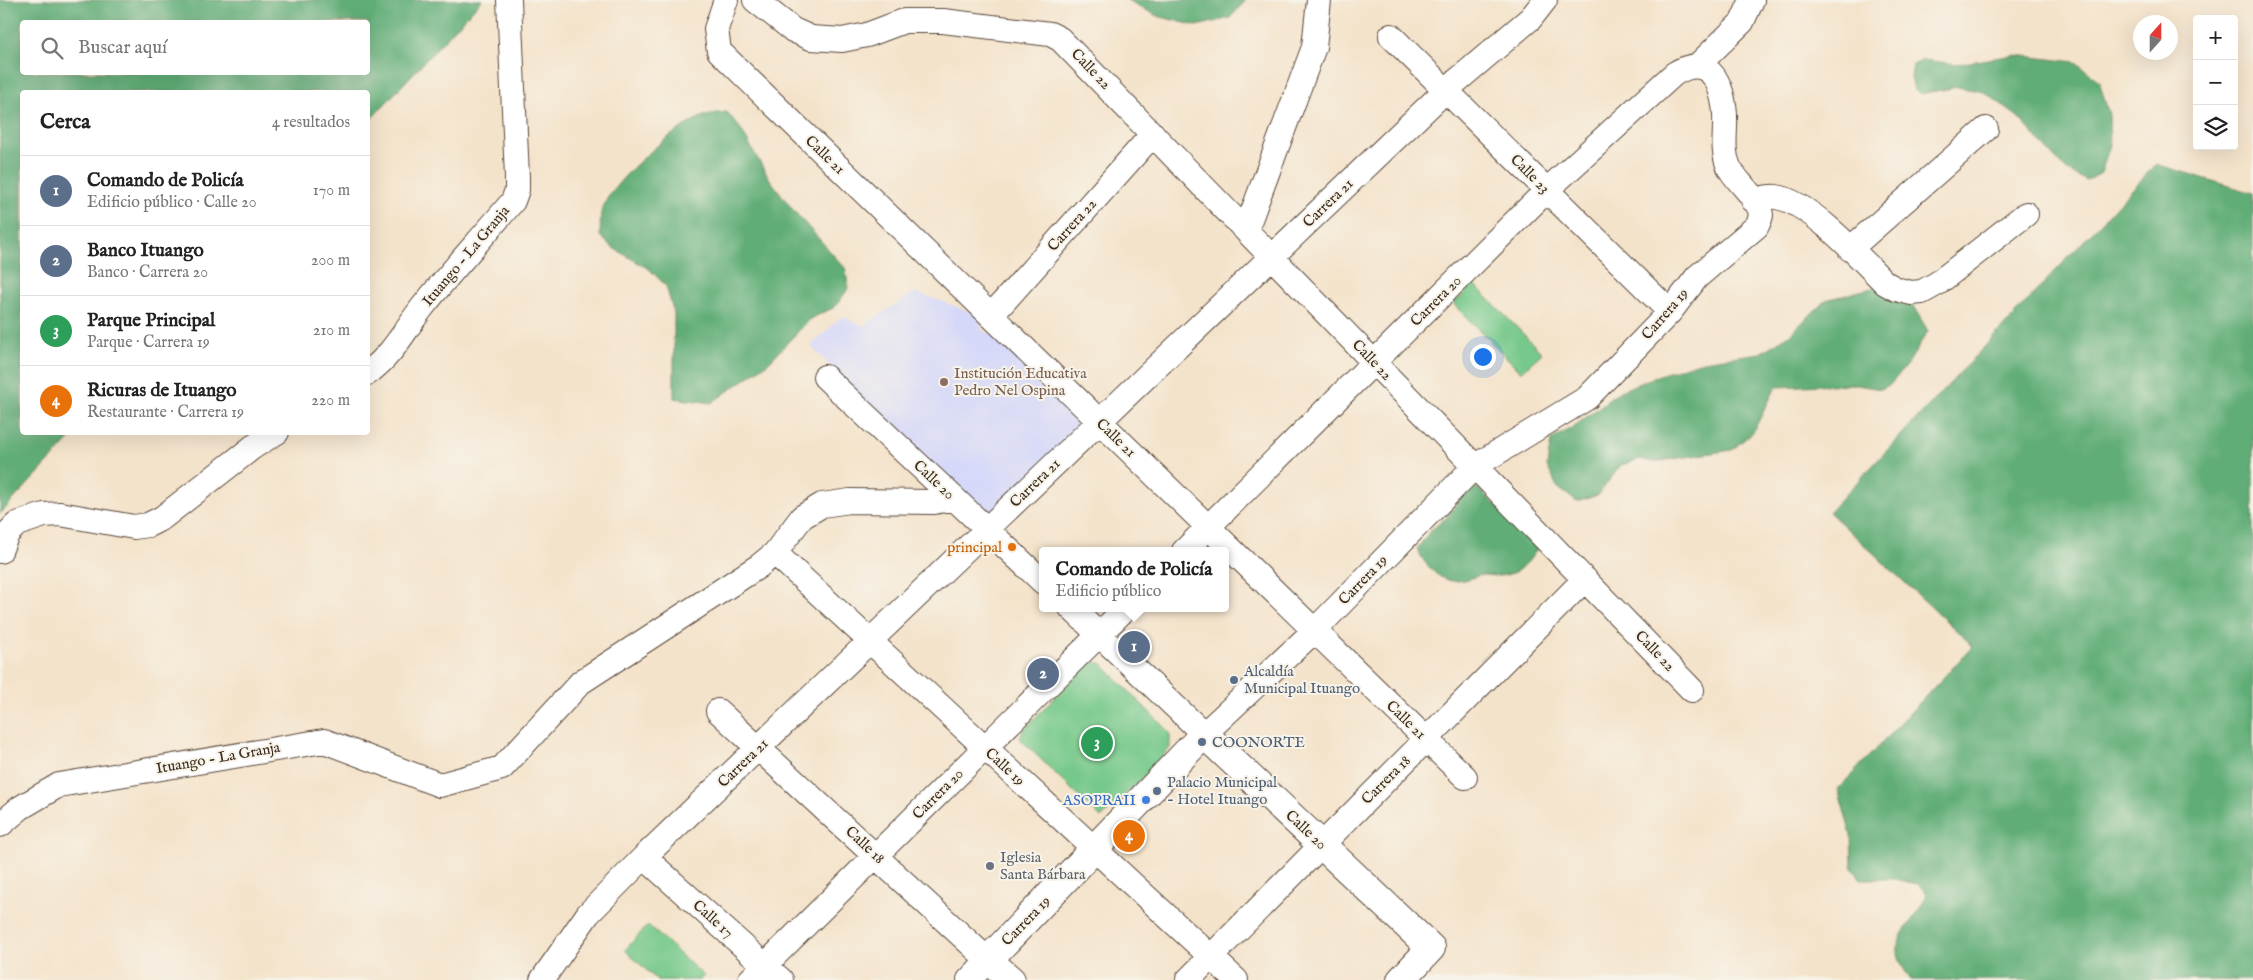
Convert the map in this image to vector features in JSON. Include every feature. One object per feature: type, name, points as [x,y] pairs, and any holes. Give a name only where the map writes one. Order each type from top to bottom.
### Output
[{"type":"main road","name":"Calle 20","points":[[1204,734],[1431,948],[1401,980]]},
{"type":"main road","name":"Carrera 19","points":[[988,960],[1204,734]]},
{"type":"main road","name":"Calle 18","points":[[988,960],[1010,980]]},
{"type":"street","name":"Ituango - La Granja","points":[[370,372],[384,362],[421,310],[513,201],[517,190],[517,177],[509,0]]},
{"type":"street","name":"Calle 21","points":[[726,0],[716,30],[719,51],[1229,547]]},
{"type":"street","name":"Calle 22","points":[[755,0],[793,30],[811,38],[842,40],[867,36],[904,21],[943,21],[1050,34],[1060,39],[1692,690]]},
{"type":"street","points":[[1246,230],[1314,47],[1318,0]]},
{"type":"street","name":"Carrera 21","points":[[542,980],[588,914],[644,857],[1446,90],[1531,18],[1545,0]]},
{"type":"street","points":[[1697,66],[1742,22],[1752,0]]},
{"type":"street","name":"Calle 23","points":[[1391,36],[1670,312]]},
{"type":"street","points":[[1697,66],[1712,72],[1720,88],[1724,107],[1724,145],[1728,167],[1753,200],[1775,197],[1795,203],[1826,227],[1885,283],[1896,289],[1911,293],[1922,292],[1938,283],[2026,214]]},
{"type":"street","name":"Carrera 20","points":[[1188,547],[1548,190],[1674,74],[1684,68],[1697,66]]},
{"type":"street","points":[[1850,249],[1986,129]]},
{"type":"street","name":"Carrera 22","points":[[991,316],[1153,134]]},
{"type":"street","name":"Carrera 19","points":[[1204,734],[1314,630],[1475,466],[1587,398],[1670,312],[1696,277],[1757,226],[1761,215],[1753,200]]},
{"type":"street","name":"Calle 20","points":[[826,377],[1039,578]]},
{"type":"street","points":[[0,552],[7,534],[17,524],[44,515],[60,514],[134,527],[148,525],[162,518],[252,447],[272,435]]},
{"type":"street","points":[[775,553],[802,517],[822,505],[850,502],[934,502],[954,498]]},
{"type":"street","name":"Calle 21","points":[[1229,547],[1465,777]]},
{"type":"street","name":"Ituango - La Granja","points":[[0,825],[20,808],[59,785],[324,741],[440,785],[502,768],[581,682],[751,572],[775,553]]},
{"type":"street","name":"Calle 19","points":[[775,553],[1236,980]]},
{"type":"street","name":"Carrera 18","points":[[1188,980],[1585,579]]},
{"type":"street","name":"Calle 20","points":[[1075,612],[1204,734]]},
{"type":"street","name":"Carrera 20","points":[[766,975],[876,856],[1122,612]]},
{"type":"street","name":"Calle 18","points":[[718,711],[988,960]]},
{"type":"street","name":"Calle 17","points":[[644,857],[766,975]]},
{"type":"street","name":"Carrera 19","points":[[969,980],[988,960]]},
{"type":"shaded area","name":"Institución Educativa Pedro Nel Ospina","points":[[915,292],[979,315],[982,331],[992,334],[1085,421],[986,521],[878,417],[811,346],[842,316],[863,326]]},
{"type":"green space","points":[[0,0],[482,0],[370,120],[370,90],[20,90],[20,435],[74,435],[0,514]]},
{"type":"green space","points":[[1127,0],[1246,0],[1230,18],[1197,26],[1157,16]]},
{"type":"green space","points":[[2014,55],[2076,62],[2099,81],[2109,115],[2110,145],[2101,173],[2087,181],[2066,170],[2018,117],[1984,92],[1957,87],[1921,94],[1914,90],[1911,77],[1913,65],[1923,60],[1957,64]]},
{"type":"green space","points":[[727,112],[740,128],[769,178],[793,210],[846,269],[848,289],[835,307],[810,319],[767,364],[711,403],[674,398],[674,314],[666,286],[649,269],[613,248],[600,236],[601,217],[603,206],[610,194],[620,181],[648,154],[692,122],[704,116]]},
{"type":"green space","points":[[2156,164],[2253,193],[2253,980],[1911,980],[1902,966],[1898,954],[1898,944],[1927,894],[1918,884],[1893,879],[1861,879],[1852,868],[1851,835],[1838,789],[1973,646],[1829,512]]},
{"type":"green space","points":[[1474,284],[1542,353],[1521,372],[1453,304]]},
{"type":"green space","points":[[1879,286],[1910,301],[1928,331],[1909,362],[1891,384],[1881,389],[1851,384],[1776,387],[1753,432],[1732,450],[1653,462],[1641,459],[1621,465],[1598,495],[1577,502],[1557,487],[1547,466],[1551,440],[1576,425],[1620,391],[1662,374],[1703,361],[1760,353],[1788,336],[1826,300]]},
{"type":"green space","points":[[1474,485],[1539,544],[1524,566],[1512,573],[1499,576],[1481,575],[1456,581],[1442,578],[1430,568],[1417,549],[1430,531],[1447,517],[1466,490]]},
{"type":"green space","points":[[1090,662],[1101,663],[1170,733],[1170,748],[1145,776],[1101,818],[1020,739],[1023,730]]},
{"type":"green space","points":[[648,925],[704,976],[700,980],[657,980],[625,950]]},
{"type":"place","name":"Institución Educativa Pedro Nel Ospina","points":[[944,382]]},
{"type":"place","name":"principal","points":[[1012,547]]},
{"type":"place","name":"Comando de Policía","points":[[1134,647]]},
{"type":"place","name":"Banco Ituango","points":[[1043,674]]},
{"type":"place","name":"Alcaldía Municipal Ituango","points":[[1234,680]]},
{"type":"place","name":"COONORTE","points":[[1202,742]]},
{"type":"place","name":"Parque Principal","points":[[1097,743]]},
{"type":"place","name":"Palacio Municipal - Hotel Ituango","points":[[1157,791]]},
{"type":"place","name":"ASOPRAII","points":[[1146,800]]},
{"type":"place","name":"Ricuras de Ituango","points":[[1129,836]]},
{"type":"place","name":"Iglesia Santa Bárbara","points":[[990,866]]}]
